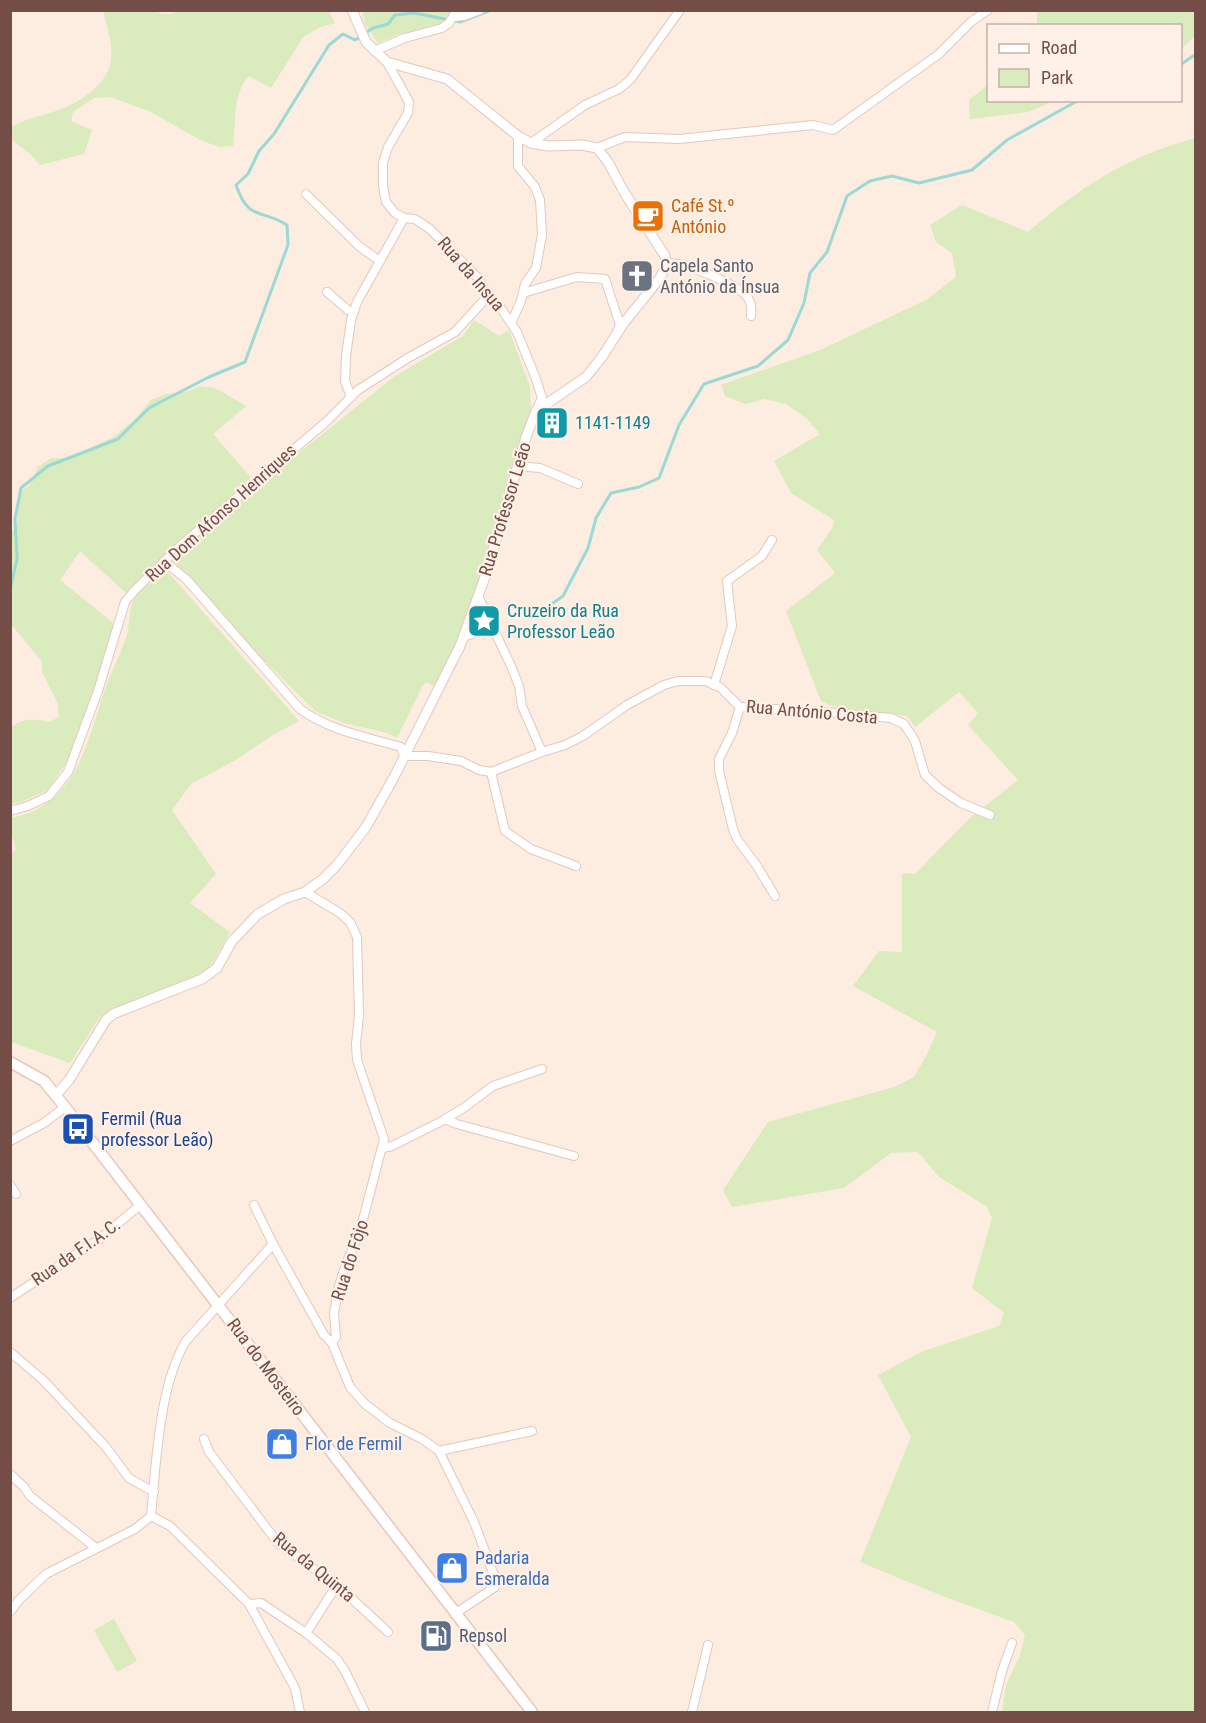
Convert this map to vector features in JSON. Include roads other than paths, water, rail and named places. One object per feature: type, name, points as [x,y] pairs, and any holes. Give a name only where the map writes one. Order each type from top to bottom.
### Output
[{"type":"main road","name":"Rua do Mosteiro","points":[[10,1062],[44,1081],[56,1095],[531,1713]]},
{"type":"street","points":[[374,51],[405,38],[442,28],[453,17],[480,10]]},
{"type":"street","points":[[531,143],[585,105],[619,89],[630,80],[680,10]]},
{"type":"street","points":[[354,14],[366,42],[387,62],[447,79],[518,136],[531,143],[548,146],[582,145],[597,148],[625,137],[679,139],[813,125],[833,130],[939,54],[972,21],[988,10]]},
{"type":"street","name":"Rua da Insua","points":[[387,62],[409,102],[408,113],[388,147],[383,164],[386,202],[396,213],[404,218],[415,219],[436,234],[479,279],[488,296],[500,307],[511,323],[527,357],[542,398],[536,411]]},
{"type":"street","points":[[511,323],[525,284],[536,268],[542,235],[540,200],[535,187],[518,166],[518,136]]},
{"type":"street","points":[[536,411],[586,377],[623,324],[660,278],[666,264],[665,256],[624,192],[608,162],[597,148]]},
{"type":"street","points":[[306,194],[360,247],[381,261]]},
{"type":"street","points":[[351,397],[345,381],[351,320],[404,218]]},
{"type":"street","points":[[666,264],[673,261],[706,272],[736,288],[747,295],[752,305],[751,316]]},
{"type":"street","points":[[523,293],[577,277],[605,279],[620,325],[615,336]]},
{"type":"street","points":[[327,292],[348,310],[354,312]]},
{"type":"street","name":"Rua Dom Afonso Henriques","points":[[10,811],[49,796],[68,772],[99,691],[125,602],[164,561],[216,514],[326,422],[358,390],[408,358],[456,332],[488,296]]},
{"type":"street","name":"Rua Professor Leão","points":[[56,1095],[69,1080],[106,1020],[113,1014],[202,979],[217,968],[231,941],[258,914],[284,899],[305,892],[337,865],[366,827],[463,637],[536,411]]},
{"type":"street","points":[[517,466],[540,468],[578,484]]},
{"type":"street","points":[[164,561],[187,580],[300,709],[316,720],[338,729],[401,747],[404,756],[428,756],[461,761],[478,770],[491,772],[565,745],[583,736],[607,718],[664,685],[678,681],[706,681],[714,685],[732,626],[727,581],[762,556],[772,540]]},
{"type":"street","points":[[478,596],[512,666],[519,686],[522,706],[542,752]]},
{"type":"street","points":[[463,637],[492,627]]},
{"type":"street","name":"Rua António Costa","points":[[714,685],[720,687],[740,707],[808,710],[891,718],[898,721],[904,724],[915,741],[925,775],[961,803],[990,815]]},
{"type":"street","points":[[740,707],[732,733],[719,759],[721,779],[737,839],[775,896]]},
{"type":"street","points":[[491,772],[505,831],[531,849],[576,866]]},
{"type":"street","name":"Rua do Fôjo","points":[[305,892],[340,913],[350,922],[357,937],[359,1015],[357,1060],[384,1139],[360,1231],[339,1286],[334,1314],[336,1336],[332,1343],[350,1387],[365,1404],[390,1423],[422,1439],[439,1451]]},
{"type":"street","points":[[382,1148],[392,1146],[445,1119],[493,1086],[542,1069]]},
{"type":"street","points":[[10,1141],[44,1123],[65,1107]]},
{"type":"street","points":[[445,1119],[574,1156]]},
{"type":"street","points":[[10,1185],[16,1194]]},
{"type":"street","name":"Rua da F.I.A.C.","points":[[10,1298],[101,1238],[140,1205]]},
{"type":"street","points":[[254,1205],[324,1335],[332,1343]]},
{"type":"street","points":[[10,1612],[46,1574],[135,1529],[151,1516],[168,1384],[178,1354],[186,1341],[273,1244]]},
{"type":"street","points":[[10,1352],[43,1380],[105,1446],[129,1478],[154,1492]]},
{"type":"street","points":[[456,1613],[495,1587],[495,1578],[474,1522],[439,1451],[532,1431]]},
{"type":"street","name":"Rua da Quinta","points":[[204,1439],[209,1452],[278,1543],[337,1585],[388,1632]]},
{"type":"street","points":[[11,1476],[24,1487],[30,1496],[96,1548]]},
{"type":"street","points":[[151,1516],[170,1526],[249,1605],[295,1688],[300,1713]]},
{"type":"street","points":[[306,1633],[337,1585]]},
{"type":"street","points":[[249,1605],[261,1603],[306,1633],[337,1659],[365,1713]]},
{"type":"street","points":[[992,1713],[1002,1671],[1012,1643]]},
{"type":"street","points":[[692,1713],[708,1645]]},
{"type":"waterway","points":[[10,590],[17,559],[15,519],[21,488],[48,466],[118,439],[149,408],[209,377],[245,362],[288,245],[287,225],[251,209],[241,197],[236,185],[248,174],[259,151],[274,134],[329,45],[343,34],[355,40],[373,28],[388,24],[395,15],[414,13],[460,22],[491,10]]},
{"type":"waterway","points":[[1182,64],[1196,54]]},
{"type":"waterway","points":[[543,610],[563,596],[588,548],[596,518],[611,493],[639,487],[659,478],[679,425],[704,384],[758,366],[788,340],[804,303],[810,273],[827,252],[847,196],[870,181],[892,176],[919,183],[972,170],[1007,140],[1075,102]]},
{"type":"place","name":"Café St.º António","points":[[648,216]]},
{"type":"place","name":"Capela Santo António da Ínsua","points":[[637,276]]},
{"type":"place","name":"1141-1149","points":[[552,423]]},
{"type":"place","name":"Cruzeiro da Rua Professor Leão","points":[[484,621]]},
{"type":"place","name":"Fermil (Rua professor Leão)","points":[[78,1129]]},
{"type":"place","name":"Flor de Fermil","points":[[282,1444]]},
{"type":"place","name":"Padaria Esmeralda","points":[[452,1568]]},
{"type":"place","name":"Repsol","points":[[436,1636]]}]
